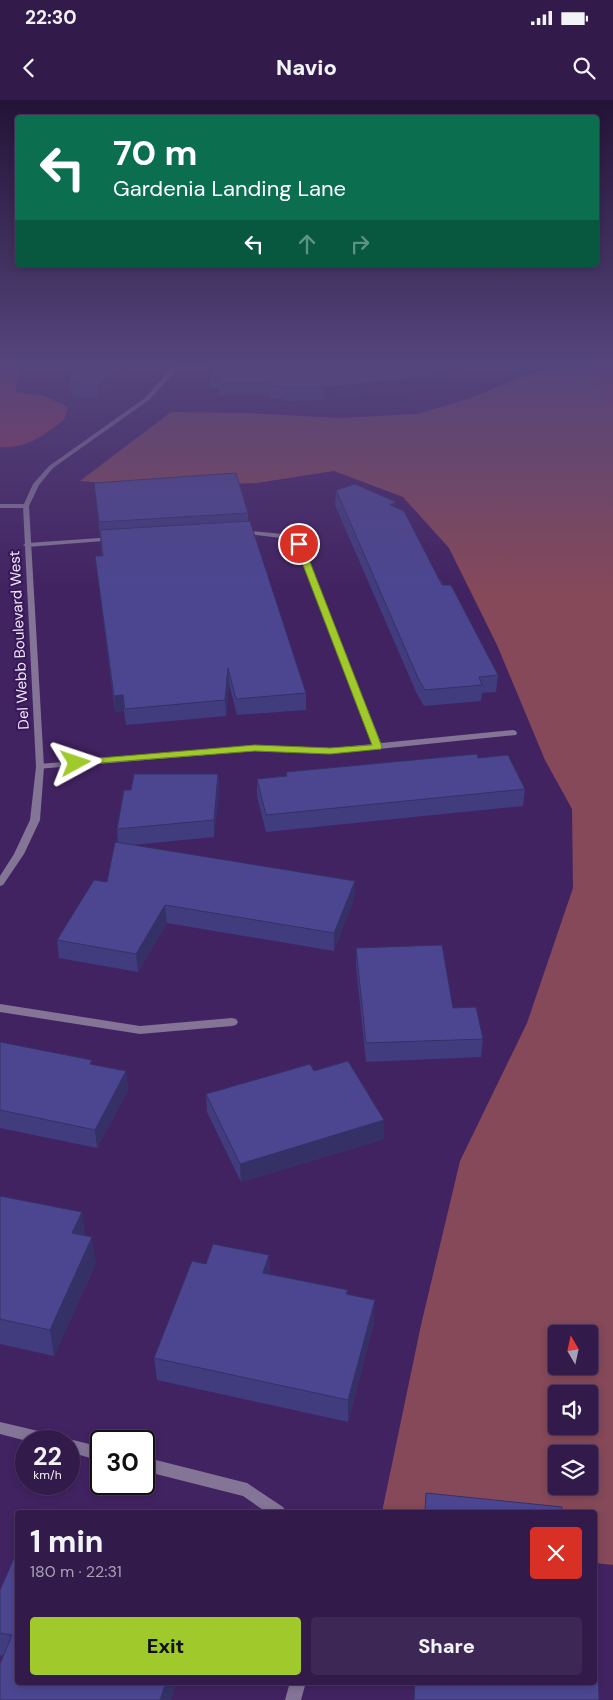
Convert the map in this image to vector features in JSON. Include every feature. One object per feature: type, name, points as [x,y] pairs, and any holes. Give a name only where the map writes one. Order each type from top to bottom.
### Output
[{"type":"street","name":"Del Webb Boulevard West","points":[[0,883],[20,854],[35,820],[40,767],[26,506],[36,484],[51,468],[89,441]]},
{"type":"street","points":[[0,506],[26,506]]},
{"type":"street","points":[[230,532],[249,531],[282,536],[299,544],[378,747]]},
{"type":"street","points":[[27,545],[124,539]]},
{"type":"street","points":[[40,767],[255,748],[330,751],[513,733]]},
{"type":"street","points":[[0,1008],[140,1030],[232,1022]]},
{"type":"street","points":[[0,1428],[15,1432]]},
{"type":"street","points":[[155,1467],[247,1490],[275,1510]]},
{"type":"street","points":[[293,1700],[297,1685]]},
{"type":"shaded area","points":[[0,441],[33,441],[19,446],[0,447]]},
{"type":"shaded area","points":[[133,441],[613,441],[613,1565],[597,1563],[597,1510],[382,1510],[421,1325],[460,1161],[527,1023],[573,888],[572,809],[545,760],[497,645],[449,548],[403,497],[334,471],[257,483],[153,487],[80,481]]},
{"type":"building","points":[[236,473],[248,513],[99,522],[94,483]]},
{"type":"building","points":[[355,484],[396,502],[390,505],[404,511],[442,585],[451,585],[498,675],[479,677],[482,685],[425,690],[418,678],[336,490]]},
{"type":"building","points":[[250,521],[306,693],[236,699],[228,668],[225,700],[125,709],[123,695],[114,696],[95,556],[103,556],[100,530]]},
{"type":"building","points":[[477,754],[478,758],[508,755],[525,789],[266,815],[257,779],[287,776],[286,772]]},
{"type":"building","points":[[134,774],[218,774],[214,820],[117,829],[124,790],[131,790]]},
{"type":"building","points":[[115,842],[355,881],[334,933],[165,905],[136,954],[57,940],[94,880],[107,882]]},
{"type":"building","points":[[442,945],[453,1008],[476,1007],[483,1039],[366,1043],[356,948]]},
{"type":"building","points":[[0,1042],[92,1060],[90,1064],[126,1071],[95,1130],[0,1110]]},
{"type":"building","points":[[348,1061],[384,1120],[240,1164],[206,1094],[310,1064],[314,1071]]},
{"type":"building","points":[[0,1196],[82,1212],[72,1233],[92,1237],[50,1330],[0,1319]]},
{"type":"building","points":[[213,1244],[269,1255],[263,1273],[348,1290],[346,1294],[375,1300],[348,1400],[154,1358],[192,1261],[206,1264]]},
{"type":"building","points":[[426,1493],[562,1507],[562,1510],[425,1510]]},
{"type":"building","points":[[15,1556],[15,1685],[165,1685],[160,1700],[0,1700],[0,1664],[12,1635],[0,1633],[0,1590]]},
{"type":"building","points":[[597,1646],[599,1700],[414,1700],[415,1685],[597,1685]]},
{"type":"route","points":[[76,763],[255,748],[330,751],[378,747],[299,544]]}]
